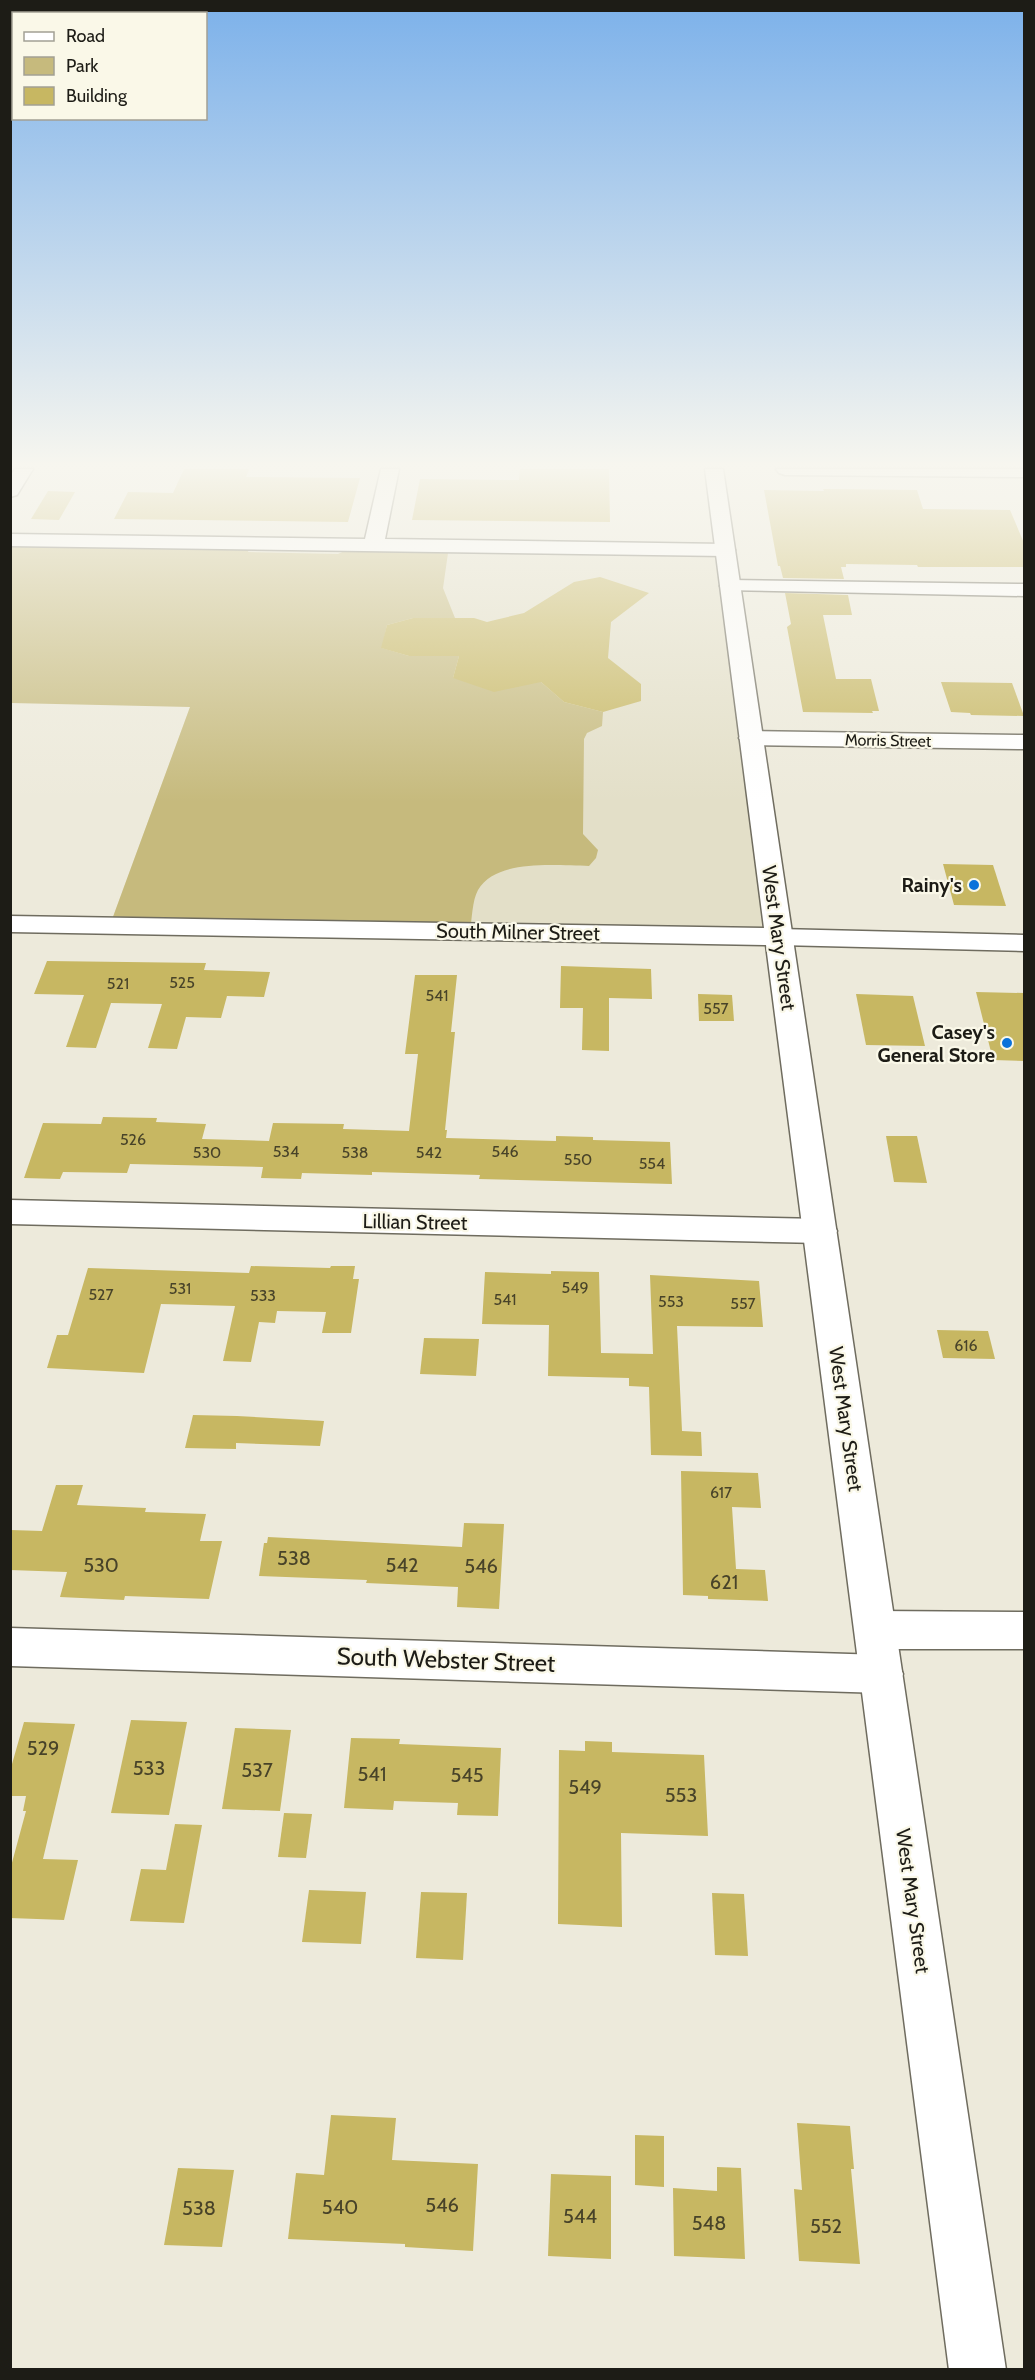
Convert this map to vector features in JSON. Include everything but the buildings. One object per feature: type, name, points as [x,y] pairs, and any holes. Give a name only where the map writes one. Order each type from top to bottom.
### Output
[{"type":"street","name":"West Mary Street","points":[[730,580],[978,2370]]},
{"type":"street","points":[[890,580],[1024,590]]},
{"type":"street","name":"Morris Street","points":[[752,738],[1024,742]]},
{"type":"street","name":"South Milner Street","points":[[10,924],[1024,943]]},
{"type":"street","name":"Lillian Street","points":[[10,1212],[820,1231]]},
{"type":"street","points":[[876,1629],[1024,1631]]},
{"type":"street","name":"South Webster Street","points":[[10,1647],[882,1674]]},
{"type":"shaded area","points":[[237,580],[729,580],[779,937],[110,925]]},
{"type":"green space","points":[[11,580],[444,580],[443,588],[455,618],[413,618],[387,625],[382,648],[409,656],[459,656],[453,678],[541,682],[564,702],[603,712],[602,726],[587,733],[584,739],[583,834],[598,850],[596,858],[589,866],[529,866],[499,873],[487,880],[476,894],[470,931],[110,925],[190,707],[11,703]]},
{"type":"place","name":"Rainy's","points":[[974,885]]},
{"type":"place","name":"Casey's General Store","points":[[1007,1043]]}]
